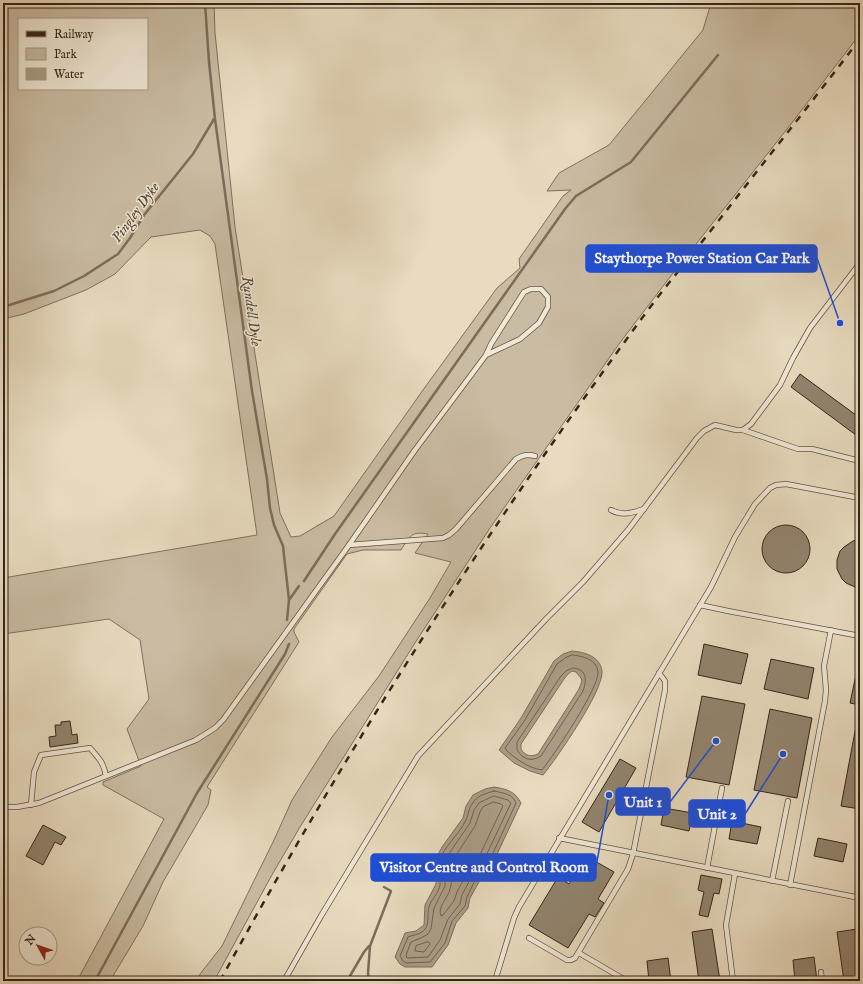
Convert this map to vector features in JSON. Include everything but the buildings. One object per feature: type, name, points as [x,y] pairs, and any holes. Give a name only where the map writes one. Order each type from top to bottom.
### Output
[{"type":"lane","points":[[743,430],[751,424],[780,385],[794,354],[810,328],[860,263]]},
{"type":"lane","points":[[3,807],[31,805],[106,776],[196,740],[215,728],[224,720],[415,450],[486,355],[491,344],[524,292],[531,288],[541,289],[548,297],[548,307],[539,323],[520,339],[486,355]]},
{"type":"lane","points":[[284,981],[321,916],[418,756],[546,619],[583,582],[613,548],[704,431],[715,425],[736,430],[743,430],[798,448],[812,449],[860,461]]},
{"type":"lane","points":[[349,545],[443,538],[456,529],[516,459],[523,455],[535,456]]},
{"type":"lane","points":[[495,981],[516,913],[559,838],[711,587],[735,537],[755,504],[770,488],[776,485],[786,484],[860,498]]},
{"type":"lane","points":[[611,510],[617,513],[625,513],[644,508]]},
{"type":"lane","points":[[700,605],[728,612],[860,636]]},
{"type":"lane","points":[[790,885],[825,701],[826,690],[824,666],[831,630]]},
{"type":"lane","points":[[529,938],[567,960],[575,958],[628,869],[633,854],[665,690],[665,681],[659,673]]},
{"type":"lane","points":[[31,805],[34,772],[41,755],[90,748],[101,761],[106,776]]},
{"type":"lane","points":[[707,868],[722,788]]},
{"type":"lane","points":[[772,881],[788,801]]},
{"type":"lane","points":[[559,838],[633,854],[860,898]]},
{"type":"lane","points":[[733,981],[726,925],[735,874]]},
{"type":"lane","points":[[579,953],[627,981]]},
{"type":"lane","points":[[821,972],[822,981]]},
{"type":"green space","points":[[3,3],[214,3],[215,33],[235,227],[280,513],[291,537],[300,536],[334,516],[497,288],[520,268],[519,259],[563,196],[571,190],[547,191],[559,173],[609,145],[703,30],[711,3],[860,3],[860,34],[619,344],[490,528],[413,646],[300,827],[214,981],[198,981],[200,974],[222,946],[292,800],[332,737],[379,676],[430,598],[451,562],[415,553],[428,534],[422,533],[414,534],[409,538],[401,550],[363,550],[347,554],[294,629],[299,642],[207,787],[211,790],[208,805],[163,882],[143,926],[110,981],[77,981],[164,819],[103,785],[103,782],[141,766],[127,729],[149,699],[140,640],[109,619],[3,634],[3,578],[257,535],[215,244],[210,236],[200,230],[151,237],[115,274],[86,290],[24,314],[3,319]]},
{"type":"water","points":[[572,651],[586,654],[595,658],[601,666],[601,680],[588,708],[543,775],[530,771],[514,763],[499,750],[521,718],[554,661],[563,654]],"holes":[[[572,671],[576,672],[582,681],[579,689],[538,754],[531,756],[526,754],[521,749],[521,744],[564,679]]]},
{"type":"water","points":[[494,787],[510,791],[519,799],[521,803],[491,867],[480,880],[470,898],[468,908],[456,923],[448,945],[432,967],[405,967],[400,964],[395,957],[405,933],[416,931],[424,925],[425,905],[436,884],[436,876],[433,870],[434,862],[442,847],[463,818],[466,806],[473,795],[485,789]]},
{"type":"waterway","name":"Rundell Dyle","points":[[205,3],[215,119],[252,391],[267,479],[270,508],[274,525],[283,546],[289,600],[287,620]]},
{"type":"waterway","points":[[304,581],[335,534],[565,209],[576,196],[631,162],[718,55]]},
{"type":"waterway","name":"Pingley Dyke","points":[[3,307],[54,291],[84,276],[118,254],[144,215],[193,154],[214,119]]},
{"type":"waterway","points":[[289,600],[299,586]]},
{"type":"waterway","points":[[95,981],[197,793],[285,654],[289,644]]},
{"type":"waterway","points":[[369,981],[368,973],[370,946],[391,891],[384,887]]},
{"type":"waterway","points":[[347,981],[369,946]]},
{"type":"railway","points":[[220,981],[318,808],[422,638],[532,472],[648,310],[860,39]]},
{"type":"place","name":"Staythorpe Power Station Car Park","points":[[840,323]]},
{"type":"place","name":"Unit 1","points":[[716,741]]},
{"type":"place","name":"Unit 2","points":[[783,754]]},
{"type":"place","name":"Visitor Centre and Control Room","points":[[609,795]]}]
